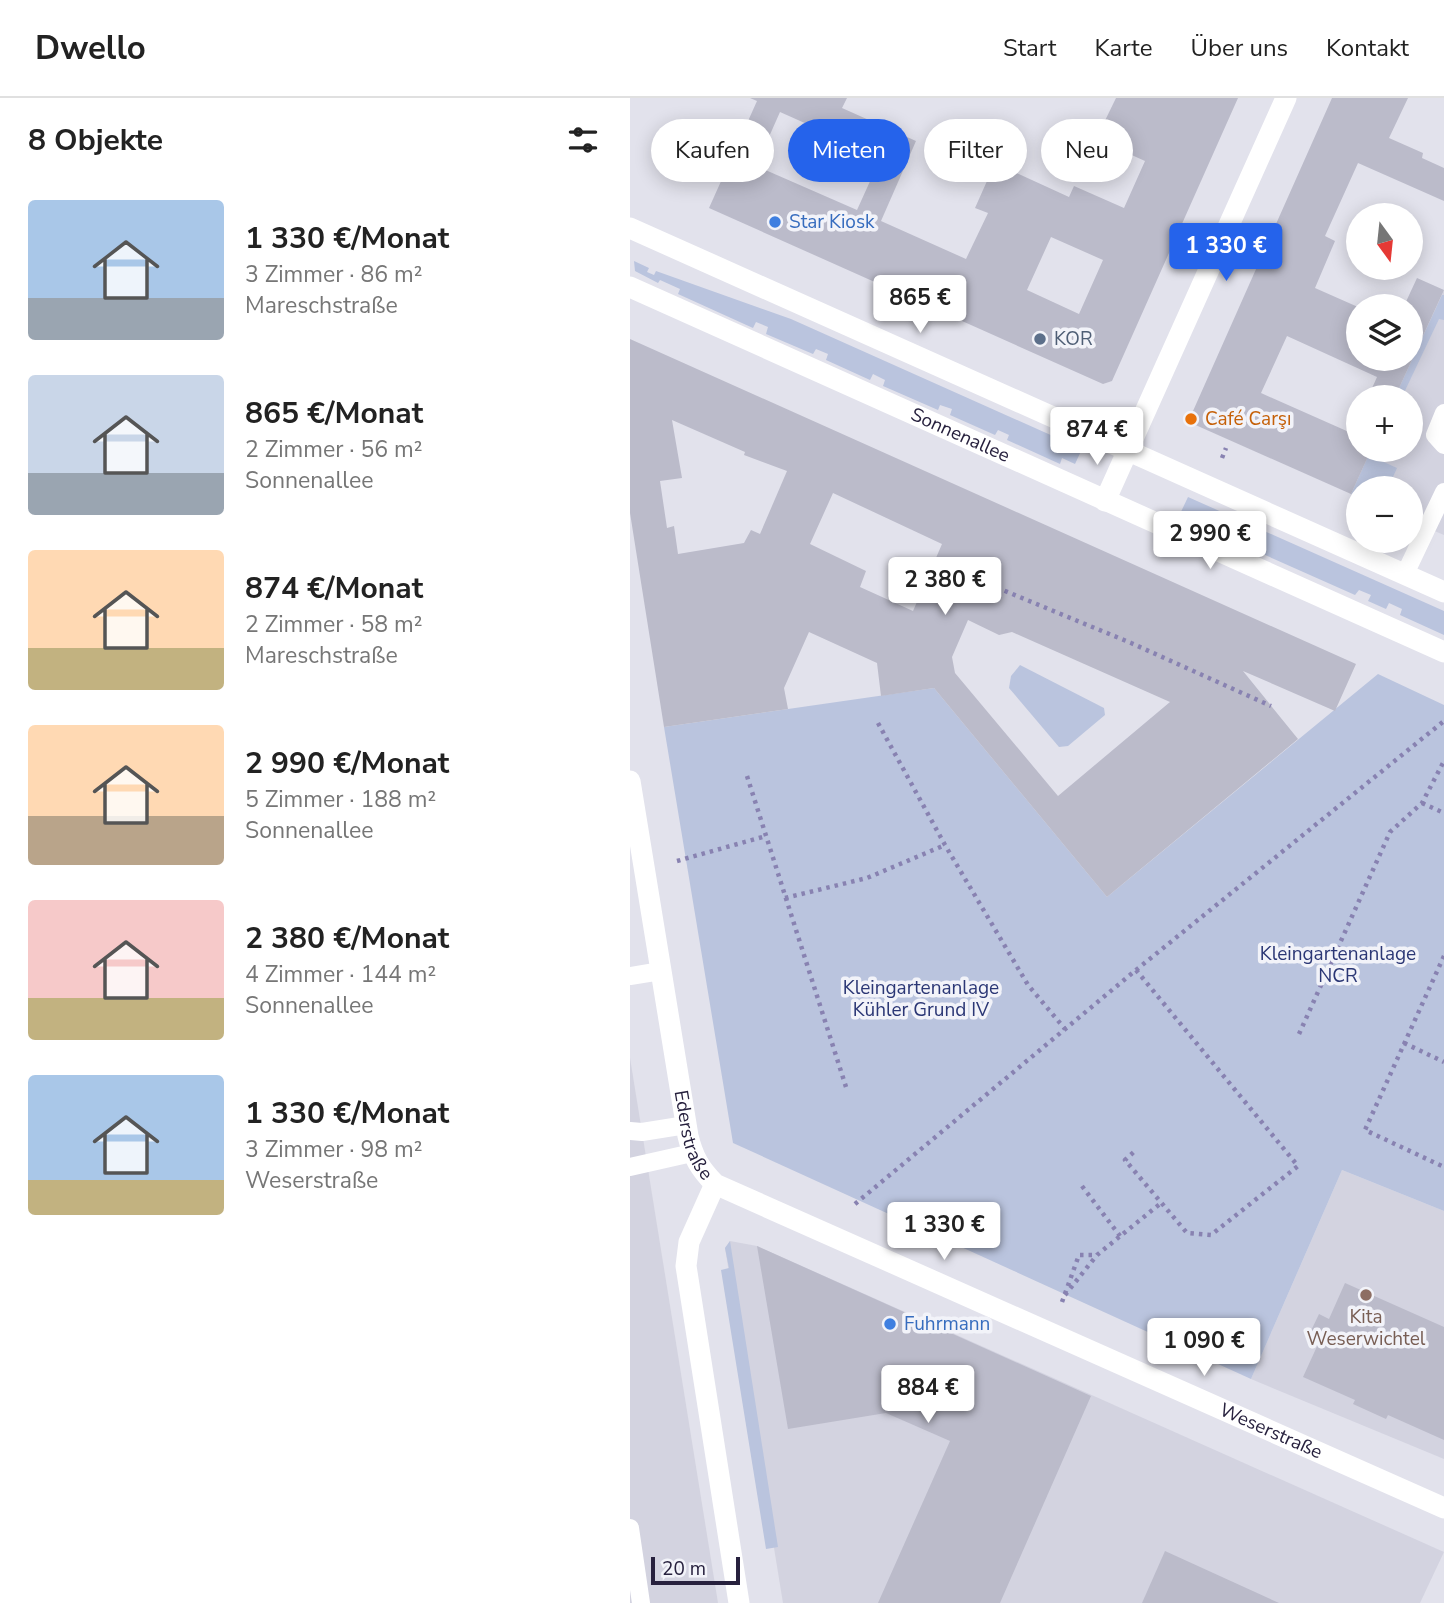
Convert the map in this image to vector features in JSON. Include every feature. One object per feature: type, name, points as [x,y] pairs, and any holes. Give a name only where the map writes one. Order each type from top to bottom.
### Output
[{"type":"street","points":[[1105,501],[1286,98]]},
{"type":"street","points":[[630,228],[1444,592]]},
{"type":"street","name":"Sonnenallee","points":[[630,287],[1444,652]]},
{"type":"street","name":"Ederstraße","points":[[630,781],[686,1125],[692,1153],[701,1169],[715,1184],[689,1242],[685,1266],[739,1603]]},
{"type":"street","name":"Weserstraße","points":[[715,1184],[1444,1508]]},
{"type":"lane","points":[[1444,413],[1435,435],[1444,445]]},
{"type":"lane","points":[[1405,575],[1444,492]]},
{"type":"lane","points":[[630,976],[661,971]]},
{"type":"lane","points":[[630,1131],[642,1132],[686,1125]]},
{"type":"lane","points":[[630,1167],[692,1153]]},
{"type":"lane","points":[[630,1528],[641,1603]]},
{"type":"path","points":[[1222,458],[1226,448]]},
{"type":"path","points":[[981,581],[1131,643],[1272,706]]},
{"type":"path","points":[[855,1204],[1136,970],[1444,721]]},
{"type":"path","points":[[878,723],[945,845],[1028,985],[1065,1030]]},
{"type":"path","points":[[1299,1034],[1390,832],[1422,803],[1444,761]]},
{"type":"path","points":[[747,776],[846,1087]]},
{"type":"path","points":[[1422,803],[1444,813]]},
{"type":"path","points":[[677,861],[766,836]]},
{"type":"path","points":[[785,898],[867,878],[945,845]]},
{"type":"path","points":[[1444,958],[1366,1129],[1444,1167]]},
{"type":"path","points":[[1136,970],[1298,1166],[1211,1235],[1187,1233],[1125,1160],[1137,1149]]},
{"type":"path","points":[[1404,1043],[1444,1062]]},
{"type":"path","points":[[1082,1186],[1120,1236]]},
{"type":"path","points":[[1065,1294],[1097,1255],[1161,1203]]},
{"type":"path","points":[[1062,1302],[1079,1255],[1097,1255]]},
{"type":"shaded area","points":[[1444,290],[1444,535],[1423,526],[1423,476],[1359,476],[1366,462],[1423,462],[1423,385],[1400,385],[1407,371],[1423,371],[1423,336]]},
{"type":"shaded area","points":[[630,1058],[642,1132],[718,1603],[630,1603]]},
{"type":"shaded area","name":"Kita Weserwichtel","points":[[1342,1170],[1444,1211],[1444,1459],[1251,1379]]},
{"type":"shaded area","points":[[730,1241],[757,1246],[1444,1552],[1420,1603],[783,1603],[725,1248]]},
{"type":"green space","points":[[634,261],[649,268],[647,272],[654,275],[656,271],[791,319],[1082,449],[1075,464],[1062,458],[1060,464],[1007,440],[1009,435],[998,430],[995,435],[950,415],[952,409],[940,405],[938,410],[883,386],[885,380],[873,374],[870,380],[826,360],[828,354],[816,349],[813,354],[766,334],[768,327],[756,322],[753,328],[678,294],[680,289],[660,280],[658,283],[635,271]]},
{"type":"green space","points":[[1444,295],[1444,320],[1439,319],[1423,353],[1423,336]]},
{"type":"green space","points":[[1407,371],[1414,371],[1408,385],[1401,385]]},
{"type":"green space","points":[[1366,462],[1384,462],[1397,468],[1393,476],[1359,476]]},
{"type":"green space","points":[[1188,497],[1444,611],[1444,635],[1400,615],[1402,609],[1389,603],[1386,609],[1368,601],[1371,595],[1359,590],[1355,595],[1254,550],[1256,544],[1239,536],[1236,542],[1179,516]]},
{"type":"green space","points":[[1020,665],[1104,708],[1105,715],[1068,746],[1059,747],[1009,688],[1011,676]]},
{"type":"green space","name":"Kleingartenanlage Kühler Grund IV","points":[[1378,674],[1444,705],[1444,1211],[1342,1170],[1251,1379],[733,1143],[664,727],[934,688],[1107,897]]},
{"type":"green space","points":[[730,1241],[778,1547],[766,1549],[721,1270],[729,1268],[725,1248]]},
{"type":"building","points":[[750,98],[847,98],[842,108],[867,119],[796,119],[780,112],[774,126],[774,119],[749,119],[757,101]]},
{"type":"building","points":[[1116,98],[1238,98],[1112,381],[1103,384],[709,208],[721,182],[774,182],[774,174],[857,210],[870,182],[898,182],[881,221],[966,259],[988,213],[975,208],[987,182],[1027,182],[1027,178],[1069,197],[1074,186],[1124,208],[1145,161],[1133,156],[1133,119],[1106,119]],"holes":[[[1051,237],[1103,260],[1079,314],[1027,290]]]},
{"type":"building","points":[[1332,98],[1408,98],[1389,138],[1423,153],[1422,158],[1444,168],[1444,201],[1358,163],[1325,236],[1335,241],[1315,288],[1346,302],[1346,363],[1287,336],[1261,393],[1346,431],[1346,462],[1366,462],[1359,476],[1346,476],[1346,492],[1189,420]]},
{"type":"building","points":[[910,138],[916,141],[910,155]]},
{"type":"building","points":[[1416,280],[1444,290],[1423,336],[1423,294],[1410,294]]},
{"type":"building","points":[[630,339],[1356,664],[1335,711],[1243,671],[1298,739],[1107,897],[934,688],[881,696],[877,663],[809,632],[784,688],[788,709],[664,727],[630,513]],"holes":[[[672,420],[745,452],[744,455],[787,471],[760,534],[751,530],[744,543],[678,554],[674,526],[667,528],[660,481],[682,478]],[[833,493],[942,544],[913,611],[860,587],[866,571],[810,544]],[[968,620],[999,635],[1012,632],[1170,702],[1058,796],[955,673],[952,657]]]},
{"type":"building","points":[[1364,371],[1407,371],[1400,385],[1373,385],[1377,377]]},
{"type":"building","points":[[757,1246],[1091,1396],[1000,1603],[878,1603],[950,1441],[886,1413],[788,1429]]},
{"type":"building","points":[[1345,1283],[1444,1327],[1444,1440],[1388,1415],[1386,1419],[1353,1404],[1355,1400],[1303,1377],[1319,1342],[1308,1337],[1319,1314],[1329,1319]]},
{"type":"building","points":[[1165,1551],[1279,1603],[1142,1603]]},
{"type":"place","name":"Star Kiosk","points":[[775,222]]},
{"type":"place","name":"KOR","points":[[1040,339]]},
{"type":"place","name":"Café Carşı","points":[[1191,419]]},
{"type":"place","name":"Kita Weserwichtel","points":[[1366,1295]]},
{"type":"place","name":"Fuhrmann","points":[[890,1324]]},
{"type":"park label","name":"Kleingartenanlage NCR","points":[[1338,965]]}]
